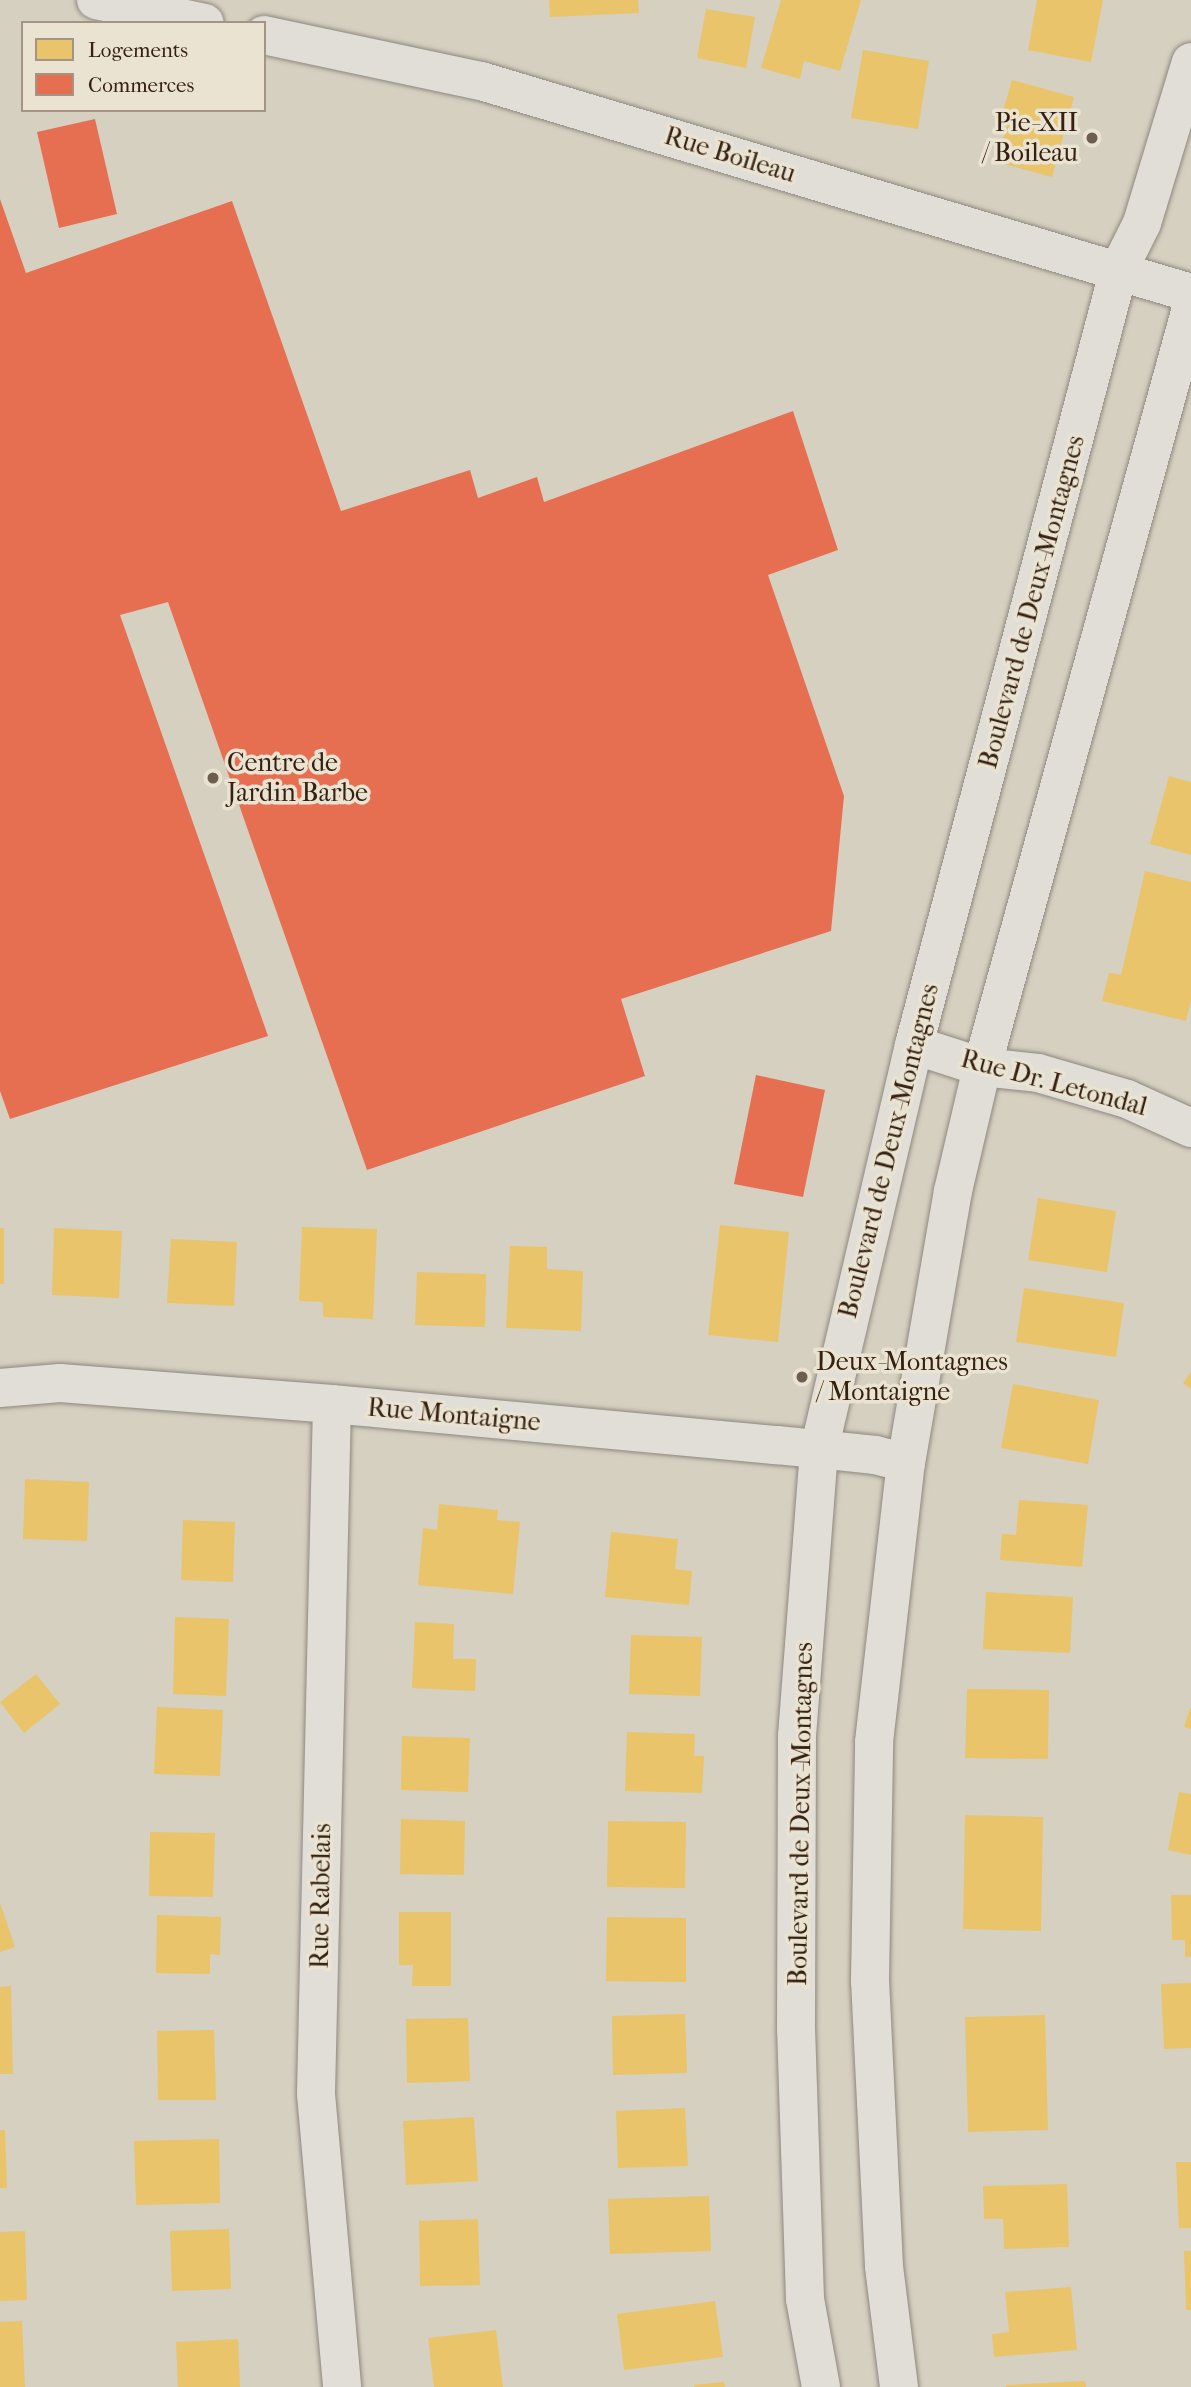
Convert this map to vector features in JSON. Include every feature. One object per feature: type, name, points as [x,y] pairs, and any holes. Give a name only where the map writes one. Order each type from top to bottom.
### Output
[{"type":"street","points":[[96,0],[196,21]]},
{"type":"street","name":"Rue Boileau","points":[[266,35],[481,81],[1119,269],[1191,293]]},
{"type":"street","name":"Boulevard de Deux-Montagnes","points":[[821,2387],[805,2299],[796,2028],[797,1736],[819,1450],[914,1045],[1119,269],[1142,223],[1191,62]]},
{"type":"street","points":[[899,2387],[884,2266],[870,1982],[874,1741],[906,1463],[953,1191],[982,1067],[1120,552],[1191,308]]},
{"type":"street","name":"Rue Dr. Letondal","points":[[914,1045],[982,1067],[1038,1073],[1127,1099],[1191,1128]]},
{"type":"street","name":"Rue Montaigne","points":[[0,1388],[60,1382],[332,1404],[819,1450],[906,1463]]},
{"type":"street","name":"Rue Rabelais","points":[[332,1404],[316,2094],[342,2387]]},
{"type":"building: Logements","points":[[549,0],[638,0],[639,13],[550,17]]},
{"type":"building: Logements","points":[[781,0],[861,0],[840,71],[804,61],[800,79],[761,68]]},
{"type":"building: Logements","points":[[1037,0],[1103,0],[1091,62],[1028,50]]},
{"type":"building: Logements","points":[[706,9],[755,17],[746,68],[697,58]]},
{"type":"building: Logements","points":[[863,50],[929,61],[918,129],[851,118]]},
{"type":"building: Logements","points":[[1012,80],[1074,97],[1052,177],[997,162],[1007,124],[1000,122]]},
{"type":"building: Logements","points":[[1169,776],[1191,782],[1191,855],[1150,844]]},
{"type":"building: Logements","points":[[1145,871],[1191,882],[1191,1001],[1186,1021],[1102,1001],[1109,973],[1121,975]]},
{"type":"building: Logements","points":[[1038,1198],[1116,1211],[1107,1272],[1028,1260]]},
{"type":"building: Logements","points":[[720,1225],[789,1232],[778,1342],[708,1335]]},
{"type":"building: Logements","points":[[302,1227],[377,1229],[373,1319],[323,1317],[323,1302],[299,1301]]},
{"type":"building: Logements","points":[[0,1228],[4,1228],[4,1284],[0,1284]]},
{"type":"building: Logements","points":[[54,1228],[122,1231],[119,1298],[52,1295]]},
{"type":"building: Logements","points":[[171,1239],[237,1242],[234,1306],[167,1303]]},
{"type":"building: Logements","points":[[510,1246],[547,1247],[547,1269],[583,1271],[581,1331],[506,1328]]},
{"type":"building: Logements","points":[[417,1272],[486,1274],[485,1327],[415,1325]]},
{"type":"building: Logements","points":[[1024,1288],[1124,1303],[1116,1357],[1016,1342]]},
{"type":"building: Logements","points":[[1191,1372],[1191,1389],[1183,1383]]},
{"type":"building: Logements","points":[[1013,1384],[1099,1400],[1088,1464],[1001,1448]]},
{"type":"building: Logements","points":[[25,1479],[89,1482],[87,1541],[23,1539]]},
{"type":"building: Logements","points":[[1019,1500],[1088,1505],[1082,1567],[1000,1560],[1002,1534],[1016,1535]]},
{"type":"building: Logements","points":[[439,1504],[498,1510],[497,1520],[520,1522],[513,1594],[418,1585],[423,1528],[437,1530]]},
{"type":"building: Logements","points":[[183,1520],[235,1522],[233,1582],[181,1580]]},
{"type":"building: Logements","points":[[611,1532],[678,1539],[675,1569],[692,1571],[689,1605],[605,1597]]},
{"type":"building: Logements","points":[[986,1592],[1073,1597],[1070,1653],[983,1649]]},
{"type":"building: Logements","points":[[175,1617],[229,1619],[226,1696],[173,1694]]},
{"type":"building: Logements","points":[[415,1622],[454,1624],[453,1659],[476,1659],[475,1691],[412,1688]]},
{"type":"building: Logements","points":[[631,1635],[702,1637],[700,1696],[629,1694]]},
{"type":"building: Logements","points":[[36,1674],[60,1704],[24,1733],[0,1702]]},
{"type":"building: Logements","points":[[967,1689],[1049,1690],[1048,1759],[965,1758]]},
{"type":"building: Logements","points":[[157,1707],[223,1710],[220,1776],[154,1774]]},
{"type":"building: Logements","points":[[1191,1708],[1191,1729],[1184,1727]]},
{"type":"building: Logements","points":[[627,1732],[695,1734],[694,1756],[704,1756],[702,1793],[625,1791]]},
{"type":"building: Logements","points":[[402,1736],[470,1738],[468,1792],[401,1790]]},
{"type":"building: Logements","points":[[1179,1792],[1191,1794],[1191,1855],[1168,1850]]},
{"type":"building: Logements","points":[[965,1815],[1043,1817],[1041,1931],[963,1929]]},
{"type":"building: Logements","points":[[401,1819],[465,1821],[464,1875],[400,1874]]},
{"type":"building: Logements","points":[[608,1821],[686,1822],[685,1888],[607,1887]]},
{"type":"building: Logements","points":[[150,1832],[215,1833],[213,1897],[149,1896]]},
{"type":"building: Logements","points":[[1171,1895],[1191,1895],[1191,1957],[1185,1957],[1185,1940],[1172,1940]]},
{"type":"building: Logements","points":[[0,1903],[15,1947],[0,1952]]},
{"type":"building: Logements","points":[[399,1912],[451,1912],[451,1986],[412,1986],[413,1965],[399,1965]]},
{"type":"building: Logements","points":[[157,1915],[221,1917],[220,1955],[210,1954],[210,1974],[156,1973]]},
{"type":"building: Logements","points":[[607,1917],[686,1918],[686,1982],[606,1981]]},
{"type":"building: Logements","points":[[1191,1983],[1191,2048],[1164,2049],[1161,1984]]},
{"type":"building: Logements","points":[[11,1986],[13,2074],[0,2074],[0,1987]]},
{"type":"building: Logements","points":[[685,2014],[687,2073],[613,2075],[612,2016]]},
{"type":"building: Logements","points":[[1045,2015],[1048,2130],[968,2132],[965,2017]]},
{"type":"building: Logements","points":[[468,2018],[470,2081],[407,2083],[406,2019]]},
{"type":"building: Logements","points":[[214,2030],[216,2100],[158,2100],[157,2031]]},
{"type":"building: Logements","points":[[685,2108],[688,2166],[618,2168],[616,2111]]},
{"type":"building: Logements","points":[[474,2117],[478,2181],[406,2185],[403,2121]]},
{"type":"building: Logements","points":[[0,2130],[5,2130],[7,2188],[0,2188]]},
{"type":"building: Logements","points":[[219,2139],[220,2203],[136,2205],[134,2141]]},
{"type":"building: Logements","points":[[1176,2162],[1191,2162],[1191,2228],[1179,2228]]},
{"type":"building: Logements","points":[[1067,2184],[1069,2247],[1004,2249],[1003,2219],[984,2219],[983,2186]]},
{"type":"building: Logements","points":[[709,2196],[711,2251],[610,2254],[608,2199]]},
{"type":"building: Logements","points":[[478,2219],[480,2285],[420,2286],[419,2221]]},
{"type":"building: Logements","points":[[229,2229],[231,2289],[172,2291],[170,2231]]},
{"type":"building: Logements","points":[[25,2231],[27,2300],[0,2301],[0,2232]]},
{"type":"building: Logements","points":[[1184,2251],[1191,2251],[1191,2310],[1186,2310]]},
{"type":"building: Logements","points":[[1071,2287],[1077,2350],[994,2357],[992,2334],[1009,2332],[1005,2292]]},
{"type":"building: Logements","points":[[715,2301],[723,2357],[624,2370],[617,2314]]},
{"type":"building: Logements","points":[[22,2321],[25,2387],[0,2387],[0,2322]]},
{"type":"building: Logements","points":[[496,2330],[503,2387],[434,2387],[428,2338]]},
{"type":"building: Logements","points":[[238,2339],[240,2387],[178,2387],[176,2342]]},
{"type":"building: Logements","points":[[1085,2381],[1086,2387],[1006,2387],[1006,2385]]},
{"type":"building: Logements","points":[[724,2382],[725,2387],[694,2387],[694,2385]]},
{"type":"building: Commerces","points":[[95,119],[117,214],[59,228],[37,132]]},
{"type":"building: Commerces","points":[[0,199],[26,273],[232,201],[341,511],[470,470],[478,498],[537,477],[544,502],[793,411],[838,550],[768,575],[844,796],[831,931],[621,999],[645,1076],[367,1170],[168,602],[120,615],[268,1036],[10,1119],[0,1091]]},
{"type":"building: Commerces","points":[[756,1075],[825,1090],[803,1197],[734,1184]]},
{"type":"place","name":"Pie-XII / Boileau","points":[[1092,138]]},
{"type":"place","name":"Centre de Jardin Barbe","points":[[213,778]]},
{"type":"place","name":"Deux-Montagnes / Montaigne","points":[[802,1377]]}]
